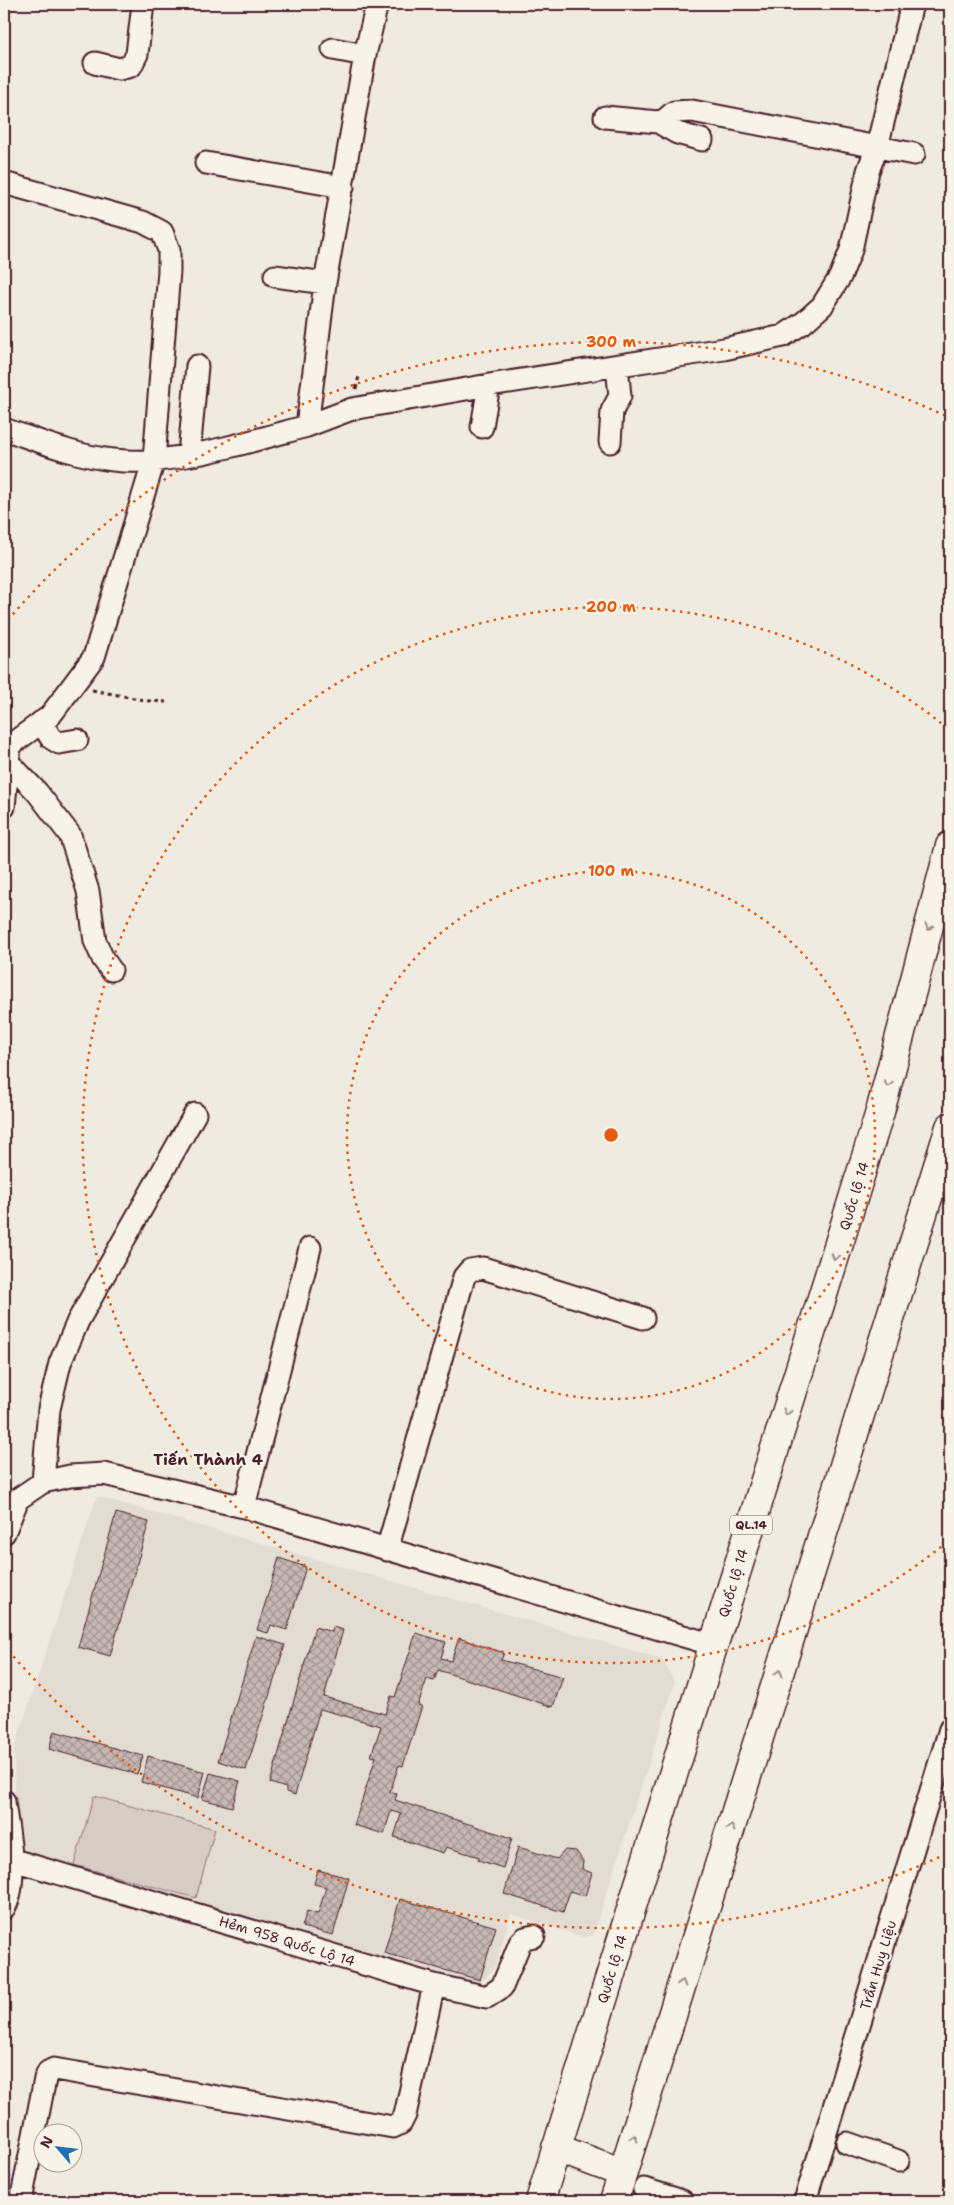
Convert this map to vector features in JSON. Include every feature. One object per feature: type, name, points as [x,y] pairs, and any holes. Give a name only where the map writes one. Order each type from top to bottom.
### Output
[{"type":"highway","name":"Quốc lộ 14","points":[[540,2201],[880,1112],[950,846]]},
{"type":"highway","points":[[614,2201],[633,2181],[950,1129]]},
{"type":"highway","points":[[556,2148],[633,2181]]},
{"type":"street","points":[[94,63],[119,69],[131,66],[137,54],[143,4]]},
{"type":"street","points":[[307,426],[325,283],[365,55],[377,4]]},
{"type":"street","points":[[4,428],[76,453],[114,461],[154,460],[189,454],[307,426],[352,409],[489,385],[756,343],[783,336],[803,323],[822,306],[840,277],[851,250],[868,171],[877,147],[912,4]]},
{"type":"street","points":[[333,49],[365,55]]},
{"type":"street","points":[[658,122],[666,119],[674,112],[692,111],[914,154]]},
{"type":"street","points":[[605,117],[658,122],[677,133],[702,140]]},
{"type":"street","points":[[206,163],[343,187]]},
{"type":"street","points":[[4,184],[143,222],[162,232],[169,250],[170,272],[154,460],[94,657],[50,716],[7,747]]},
{"type":"street","points":[[275,276],[325,283]]},
{"type":"street","points":[[189,454],[197,366]]},
{"type":"street","points":[[610,442],[612,411],[620,396],[617,366]]},
{"type":"street","points":[[482,427],[489,385]]},
{"type":"street","points":[[41,722],[51,738],[59,743],[76,740]]},
{"type":"street","points":[[4,807],[7,747]]},
{"type":"street","points":[[7,747],[37,792],[70,836],[88,890],[95,941],[103,959],[111,970]]},
{"type":"street","points":[[43,1482],[49,1409],[60,1364],[78,1321],[194,1114]]},
{"type":"street","points":[[244,1507],[310,1248]]},
{"type":"street","points":[[387,1550],[464,1277],[470,1270],[483,1268],[643,1318]]},
{"type":"street","points":[[4,1532],[18,1499],[43,1482],[70,1476],[104,1474],[244,1507],[714,1646]]},
{"type":"street","name":"Trần Huy Liệu","points":[[805,2201],[837,2140],[950,1729]]},
{"type":"street","points":[[4,1801],[12,1879],[7,1903],[4,1908]]},
{"type":"street","name":"Hẻm 958 Quốc Lộ 14","points":[[10,1859],[434,1985],[487,1997],[502,1987],[520,1943],[525,1938],[534,1936]]},
{"type":"street","points":[[21,2201],[45,2079],[48,2072],[54,2069],[393,2127],[401,2122],[405,2115],[434,1985]]},
{"type":"street","points":[[837,2140],[898,2161]]},
{"type":"street","points":[[633,2181],[682,2201]]},
{"type":"path","points":[[72,687],[149,701],[166,702]]},
{"type":"shaded area","points":[[97,1496],[662,1659],[675,1683],[593,1935],[583,1937],[511,1914],[496,1965],[485,1979],[474,1983],[16,1852],[14,1749]]},
{"type":"shaded area","points":[[94,1796],[215,1829],[196,1898],[74,1865]]},
{"type":"building","points":[[116,1513],[149,1522],[110,1656],[78,1647]]},
{"type":"building","points":[[279,1558],[306,1567],[287,1630],[271,1625],[268,1633],[257,1630]]},
{"type":"building","points":[[315,1627],[332,1632],[333,1627],[343,1630],[324,1697],[385,1714],[391,1696],[395,1697],[416,1633],[446,1642],[441,1658],[451,1661],[459,1638],[504,1653],[501,1660],[563,1677],[553,1707],[438,1670],[434,1681],[427,1679],[418,1705],[422,1706],[403,1766],[399,1765],[390,1792],[397,1794],[395,1800],[512,1838],[503,1868],[478,1860],[479,1857],[446,1847],[443,1853],[394,1837],[401,1814],[391,1811],[384,1834],[354,1825],[376,1757],[371,1756],[381,1726],[320,1709],[295,1795],[286,1792],[286,1788],[270,1783]]},
{"type":"building","points":[[256,1636],[285,1645],[246,1770],[218,1761]]},
{"type":"building","points":[[54,1731],[143,1756],[137,1774],[49,1749]]},
{"type":"building","points":[[148,1756],[205,1772],[198,1798],[141,1782]]},
{"type":"building","points":[[210,1773],[240,1781],[232,1807],[202,1799]]},
{"type":"building","points":[[518,1847],[557,1859],[565,1850],[576,1851],[583,1861],[582,1869],[592,1873],[585,1896],[570,1891],[563,1912],[504,1894]]},
{"type":"building","points":[[318,1870],[349,1878],[333,1935],[302,1927],[307,1911],[318,1914],[326,1887],[314,1884]]},
{"type":"building","points":[[400,1899],[496,1927],[480,1980],[384,1953]]},
{"type":"district","name":"Tiến Thành 4","points":[[208,1459]]}]
